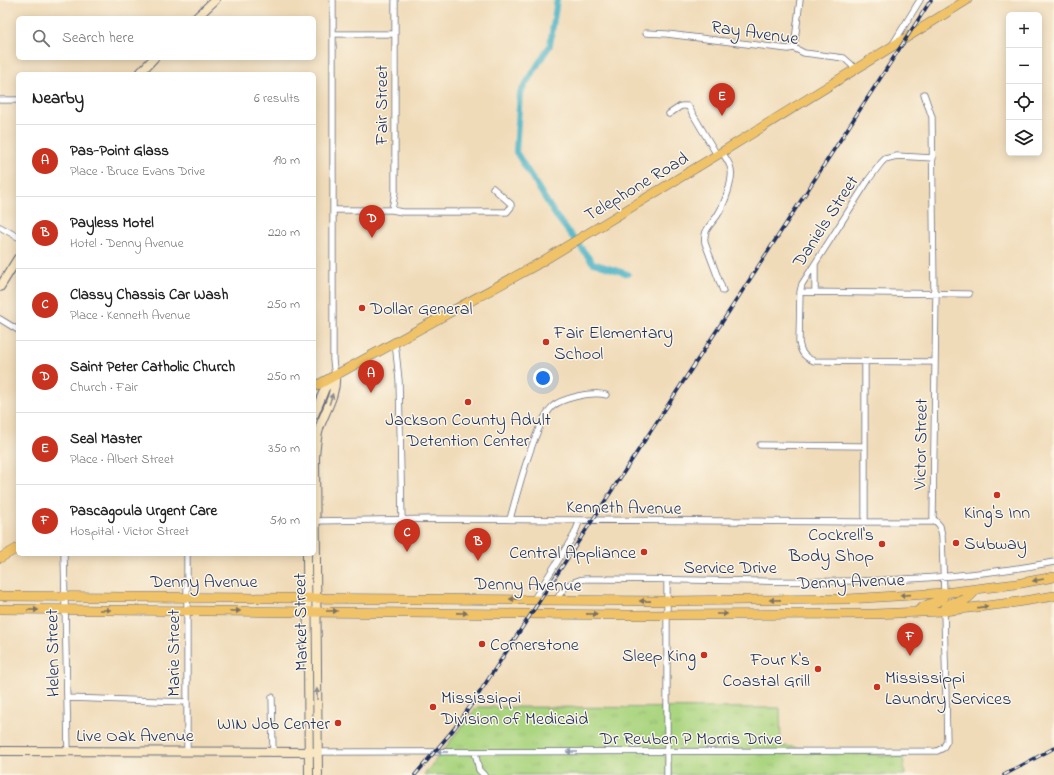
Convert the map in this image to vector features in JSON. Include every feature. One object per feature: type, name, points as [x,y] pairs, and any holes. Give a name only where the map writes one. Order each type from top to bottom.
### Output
[{"type":"main road","points":[[198,16],[215,0]]},
{"type":"main road","name":"Telephone Road","points":[[316,386],[536,265],[719,154],[966,0]]},
{"type":"main road","points":[[141,72],[152,60]]},
{"type":"main road","points":[[0,287],[16,261]]},
{"type":"main road","points":[[316,410],[325,388],[335,376]]},
{"type":"main road","name":"Market Street","points":[[316,438],[334,390],[335,376]]},
{"type":"main road","points":[[0,558],[16,549]]},
{"type":"main road","name":"Market Street","points":[[307,556],[312,598]]},
{"type":"main road","name":"Market Street","points":[[308,775],[314,556]]},
{"type":"main road","name":"Denny Avenue","points":[[0,596],[667,601],[848,599],[944,593],[1016,584],[1054,577]]},
{"type":"main road","points":[[944,611],[949,603],[965,600],[977,589]]},
{"type":"main road","points":[[915,613],[928,604],[937,603],[944,598],[944,593]]},
{"type":"main road","name":"Denny Avenue","points":[[0,609],[667,615],[862,614],[944,611],[1054,596]]},
{"type":"main road","name":"Market Street","points":[[312,611],[318,775]]},
{"type":"main road","name":"Live Oak Avenue","points":[[0,751],[318,752]]},
{"type":"street","name":"Market Street","points":[[332,0],[334,210],[333,360],[335,376]]},
{"type":"street","name":"Fair Street","points":[[392,210],[395,192],[395,0]]},
{"type":"street","points":[[794,48],[800,0]]},
{"type":"street","points":[[892,46],[920,0]]},
{"type":"street","name":"Ray Avenue","points":[[646,33],[667,34],[788,49],[794,48],[804,53],[844,58],[855,68]]},
{"type":"street","points":[[333,34],[395,34]]},
{"type":"street","name":"Victor Street","points":[[924,94],[932,117],[933,158],[935,293],[933,500],[934,521],[940,526],[942,536],[944,593]]},
{"type":"street","points":[[0,100],[16,100]]},
{"type":"street","points":[[669,114],[681,106],[688,106],[719,154],[730,166],[731,177],[724,202],[704,236],[705,243],[723,292]]},
{"type":"street","name":"Daniels Street","points":[[865,362],[814,361],[804,356],[800,350],[799,342],[800,292],[802,284],[868,179],[886,159],[897,156],[933,158]]},
{"type":"street","points":[[334,210],[506,212],[511,208],[511,204],[493,188]]},
{"type":"street","points":[[0,227],[16,236]]},
{"type":"street","points":[[815,263],[815,292]]},
{"type":"street","points":[[800,292],[969,294]]},
{"type":"street","points":[[0,319],[16,329]]},
{"type":"street","points":[[395,342],[398,355],[399,380],[402,520]]},
{"type":"street","points":[[865,522],[865,362],[935,362]]},
{"type":"street","points":[[510,519],[527,461],[535,439],[549,410],[563,400],[589,394],[606,395]]},
{"type":"street","points":[[760,446],[864,446]]},
{"type":"street","name":"Kenneth Avenue","points":[[316,521],[510,519],[865,522],[934,521]]},
{"type":"street","points":[[534,599],[574,535],[580,520]]},
{"type":"street","name":"Helen Street","points":[[64,556],[68,751]]},
{"type":"street","name":"Marie Street","points":[[187,556],[187,752]]},
{"type":"street","name":"Service Drive","points":[[557,600],[562,590],[567,585],[579,580],[848,581],[944,577],[991,572],[1054,562]]},
{"type":"street","points":[[666,775],[667,580]]},
{"type":"street","name":"Dr Reuben P Morris Drive","points":[[318,752],[932,752],[943,748],[947,741],[944,611]]},
{"type":"street","points":[[272,697],[273,752]]},
{"type":"street","points":[[67,698],[187,702]]},
{"type":"street","points":[[475,752],[479,770],[484,775]]},
{"type":"green space","points":[[477,707],[780,708],[781,746],[903,757],[905,775],[424,775]]},
{"type":"waterway","points":[[557,0],[550,45],[520,93],[516,152],[556,216],[593,263],[628,274]]},
{"type":"railway","points":[[415,775],[453,730],[474,701],[931,0]]},
{"type":"railway","points":[[1004,775],[1054,748]]},
{"type":"place","name":"Seal Master","points":[[722,116]]},
{"type":"place","name":"Saint Peter Catholic Church","points":[[372,238]]},
{"type":"place","name":"Dollar General","points":[[362,308]]},
{"type":"place","name":"Fair Elementary School","points":[[546,342]]},
{"type":"place","name":"Pas-Point Glass","points":[[371,393]]},
{"type":"place","name":"Jackson County Adult Detention Center","points":[[468,402]]},
{"type":"place","name":"King's Inn","points":[[997,495]]},
{"type":"place","name":"Subway","points":[[956,543]]},
{"type":"place","name":"Cockrell's Body Shop","points":[[882,544]]},
{"type":"place","name":"Classy Chassis Car Wash","points":[[407,552]]},
{"type":"place","name":"Central Appliance","points":[[644,552]]},
{"type":"place","name":"Payless Motel","points":[[478,561]]},
{"type":"place","name":"Cornerstone","points":[[482,644]]},
{"type":"place","name":"Sleep King","points":[[704,655]]},
{"type":"place","name":"Pascagoula Urgent Care","points":[[910,656]]},
{"type":"place","name":"Four K's Coastal Grill","points":[[818,669]]},
{"type":"place","name":"Mississippi Laundry Services","points":[[877,687]]},
{"type":"place","name":"Mississippi Division of Medicaid","points":[[433,707]]},
{"type":"place","name":"WIN Job Center","points":[[338,723]]}]
